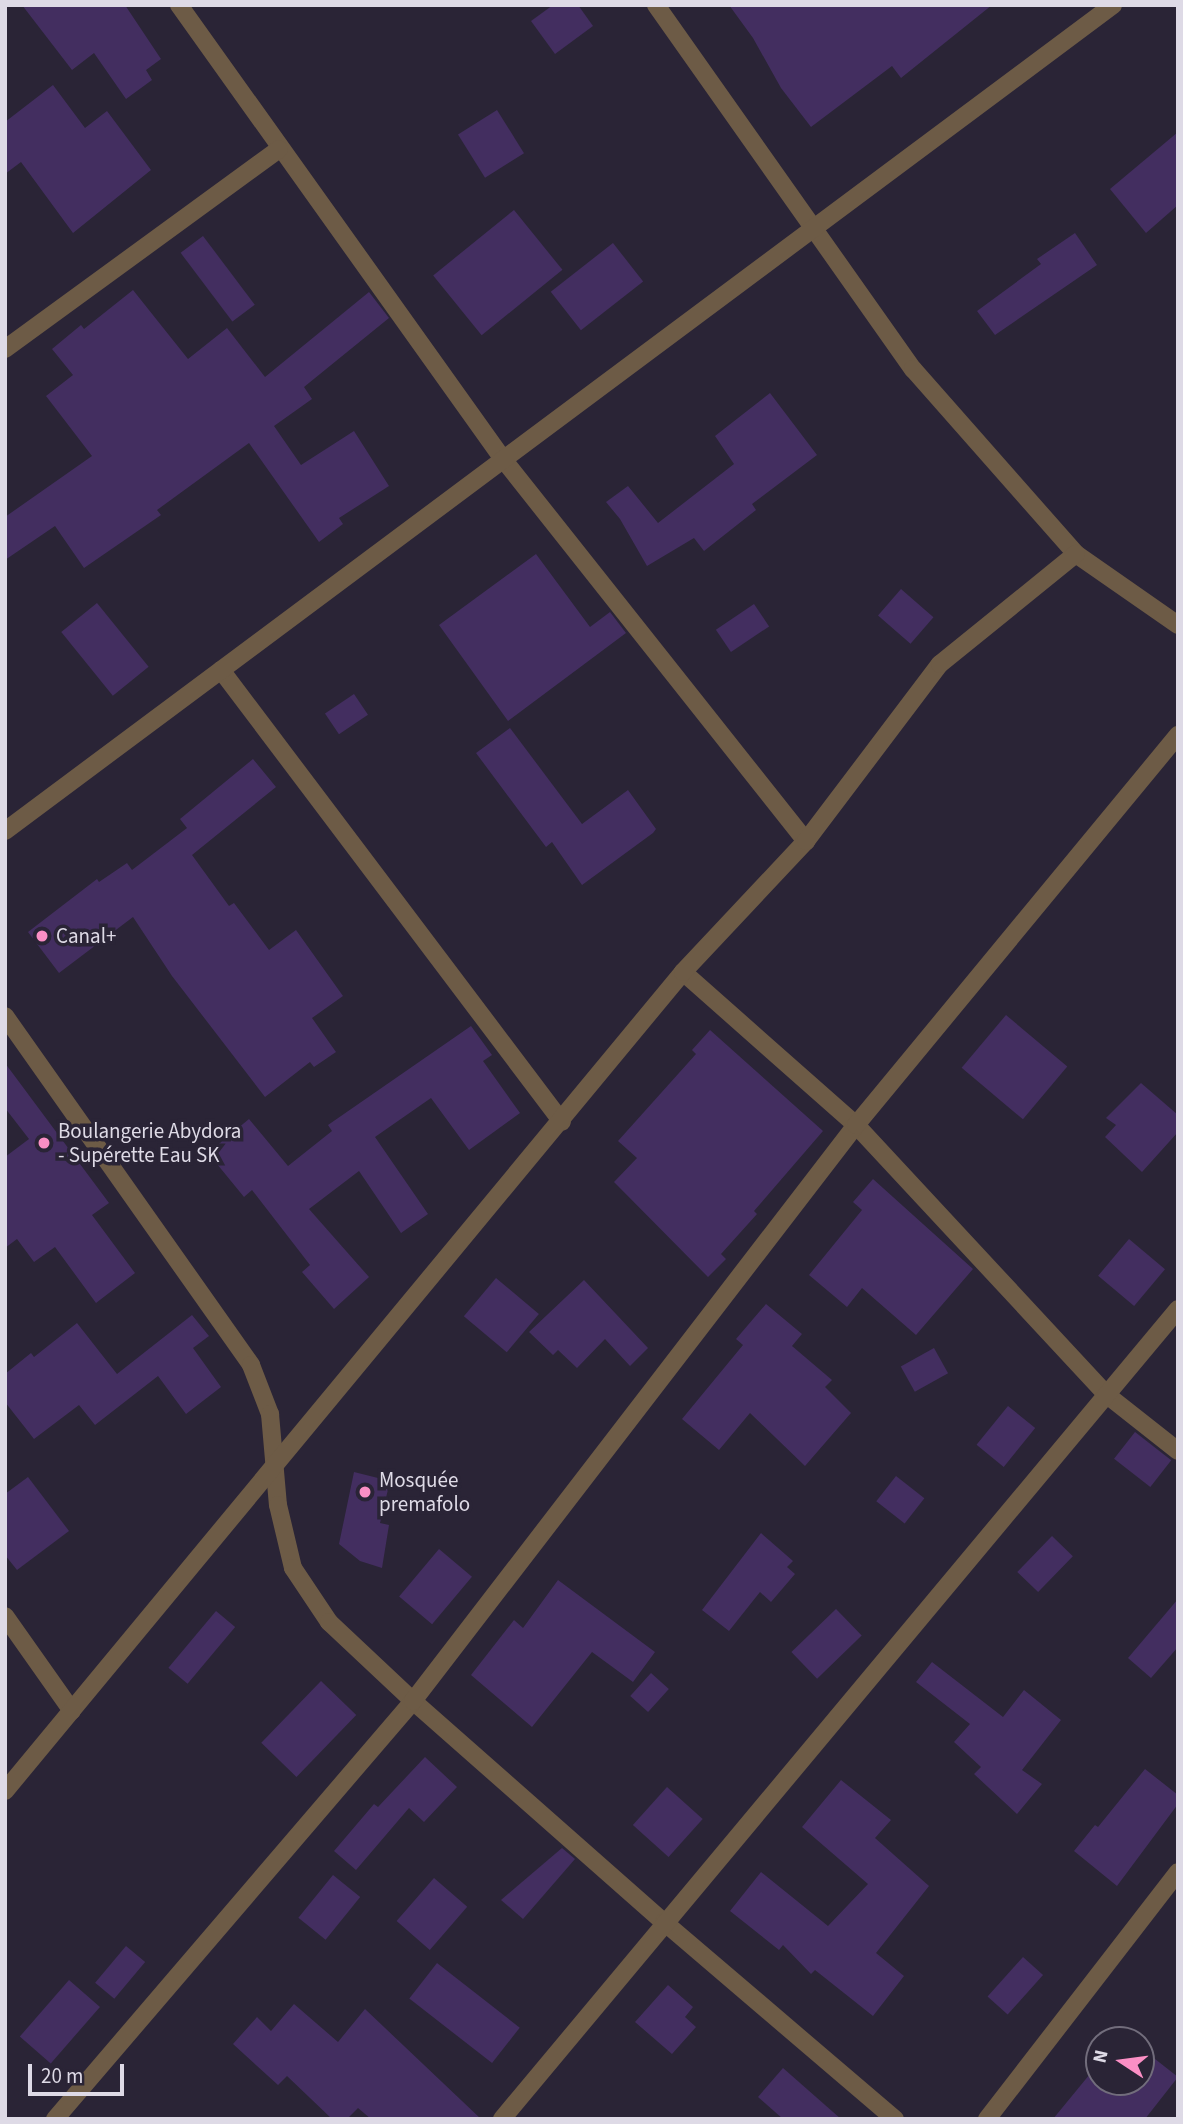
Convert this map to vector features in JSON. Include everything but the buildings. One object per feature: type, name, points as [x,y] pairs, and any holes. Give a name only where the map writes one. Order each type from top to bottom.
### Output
[{"type":"street","points":[[179,5],[279,149],[503,459],[806,841]]},
{"type":"street","points":[[656,5],[815,226],[913,369],[1076,554],[1178,625]]},
{"type":"street","points":[[5,831],[1101,9]]},
{"type":"street","points":[[5,349],[279,149]]},
{"type":"street","points":[[5,1791],[562,1122],[683,972],[806,841],[940,664],[1076,554]]},
{"type":"street","points":[[221,670],[562,1122]]},
{"type":"street","points":[[55,2119],[413,1701],[856,1125],[1178,735]]},
{"type":"street","points":[[683,972],[856,1125],[1107,1395],[1178,1451]]},
{"type":"street","points":[[5,1016],[251,1365],[270,1413],[278,1505],[293,1568],[329,1622],[413,1701],[664,1922],[895,2119]]},
{"type":"street","points":[[502,2119],[1178,1308]]},
{"type":"street","points":[[5,1616],[72,1711]]},
{"type":"street","points":[[987,2119],[1178,1872]]},
{"type":"place","name":"Canal+","points":[[42,936]]},
{"type":"place","name":"Boulangerie Abydora - Supérette Eau SK","points":[[44,1143]]},
{"type":"place","name":"Mosquée premafolo","points":[[365,1492]]}]
